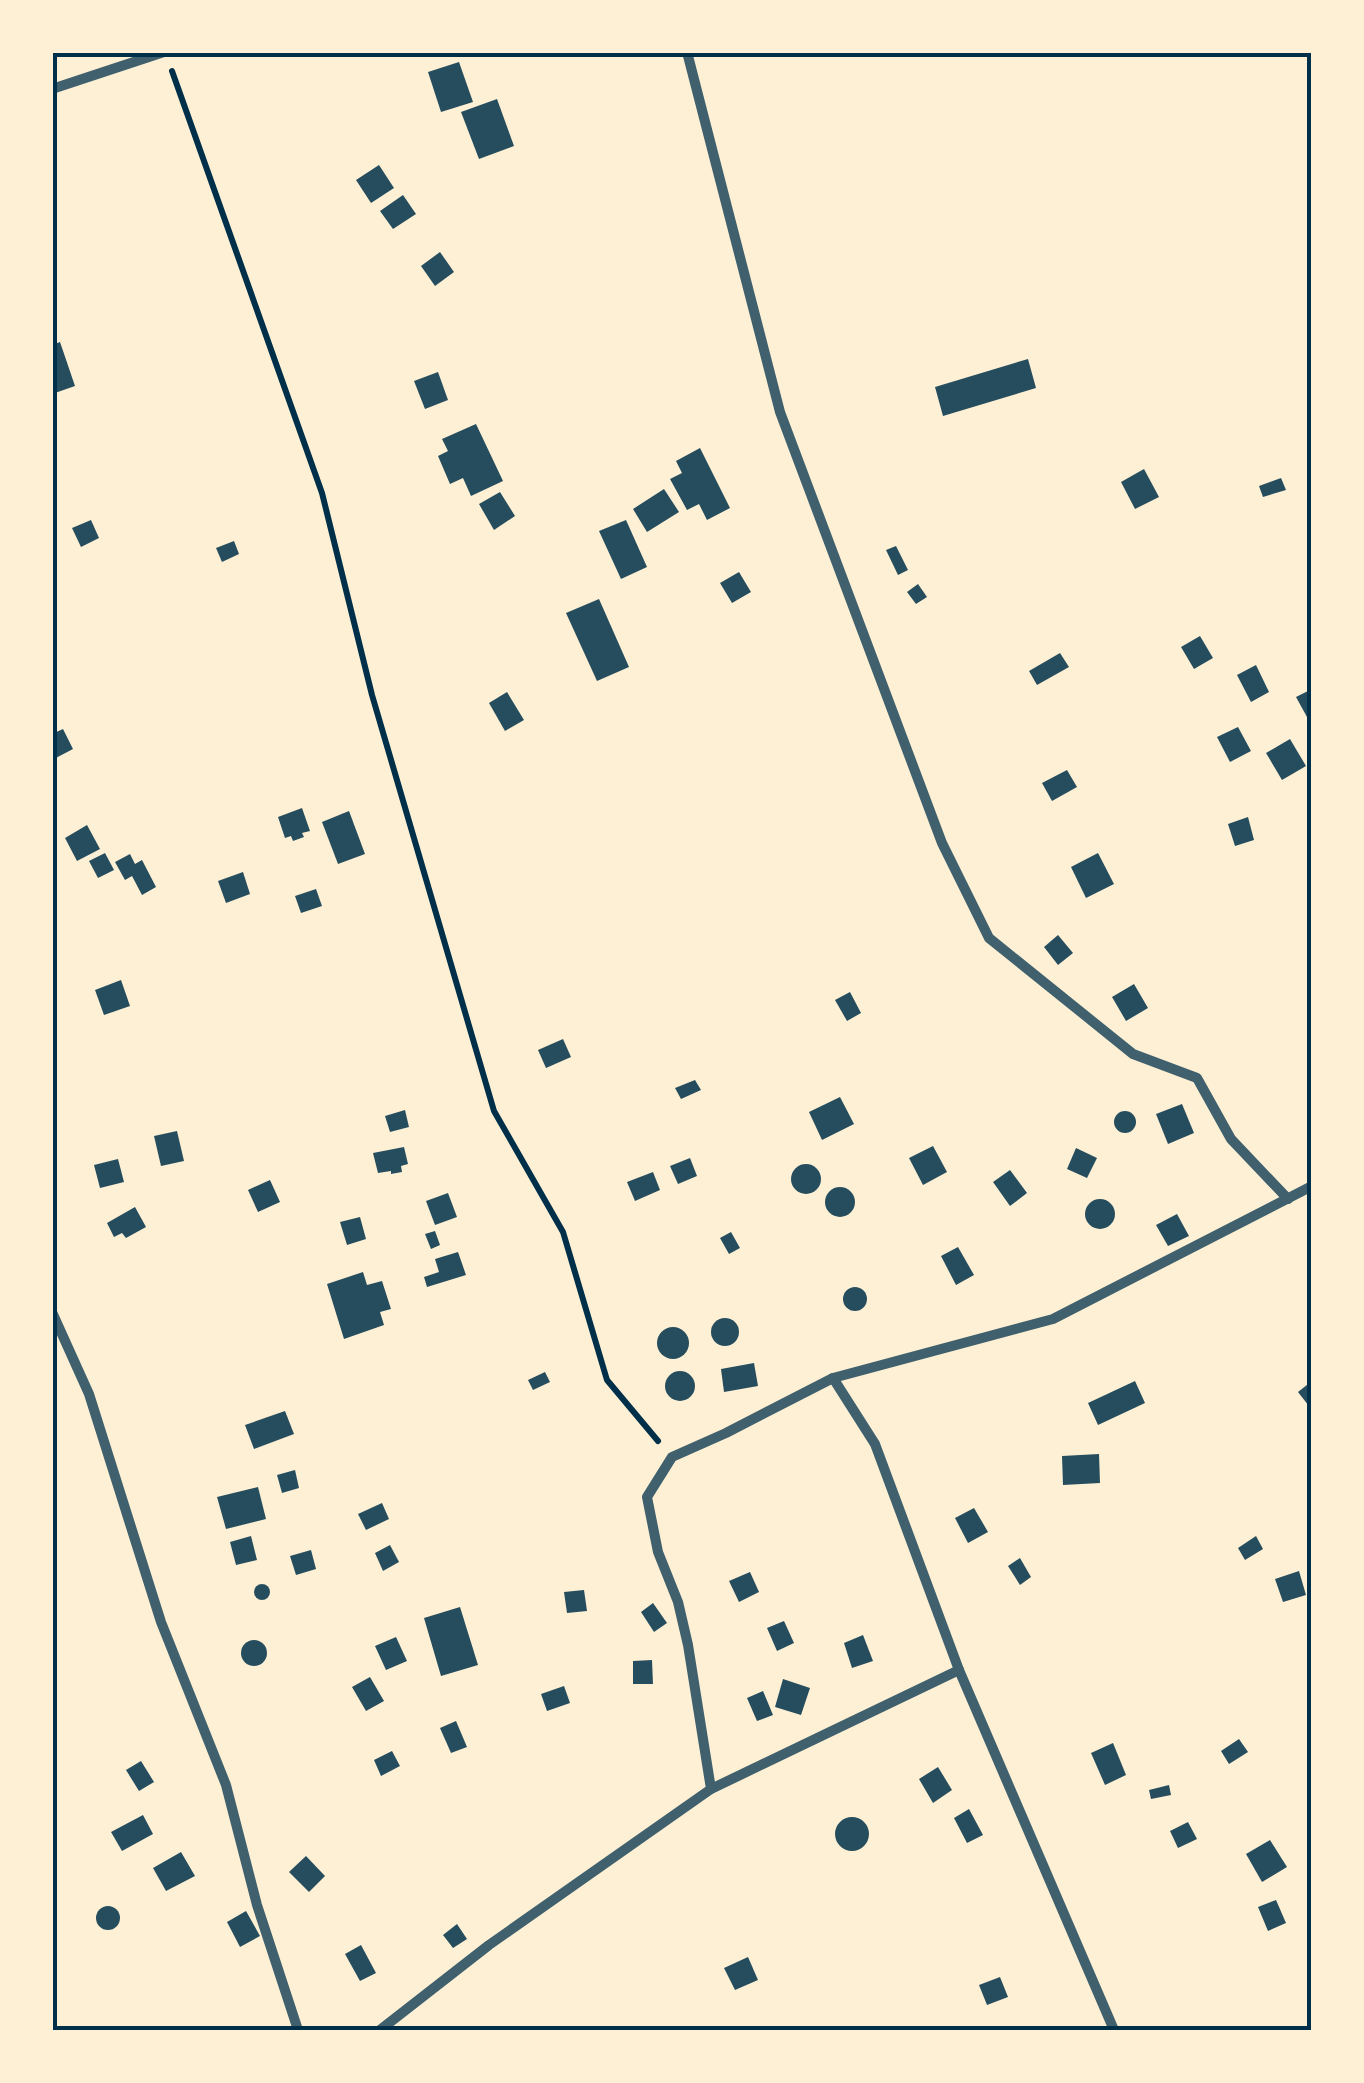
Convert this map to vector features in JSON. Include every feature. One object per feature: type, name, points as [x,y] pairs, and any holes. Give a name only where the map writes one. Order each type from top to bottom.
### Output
[{"type":"street","points":[[52,89],[164,52]]},
{"type":"street","points":[[688,52],[780,412],[942,843],[990,938],[1132,1054],[1197,1078],[1231,1139],[1288,1199]]},
{"type":"street","points":[[711,1790],[688,1645],[678,1602],[658,1552],[647,1497],[672,1457],[833,1378],[1053,1319],[1312,1186]]},
{"type":"street","points":[[52,1312],[89,1394],[161,1622],[226,1784],[257,1905],[298,2030]]},
{"type":"street","points":[[833,1378],[875,1444],[959,1670],[1114,2030]]},
{"type":"street","points":[[380,2030],[488,1945],[711,1790],[959,1670]]},
{"type":"path","points":[[172,71],[322,493],[372,695],[494,1111],[563,1232],[607,1380],[672,1457]]},
{"type":"building","points":[[459,62],[473,102],[441,112],[428,72]]},
{"type":"building","points":[[497,99],[514,146],[479,159],[461,112]]},
{"type":"building","points":[[379,165],[394,188],[371,203],[356,180]]},
{"type":"building","points":[[403,195],[416,214],[393,229],[380,211]]},
{"type":"building","points":[[440,252],[454,272],[435,286],[421,266]]},
{"type":"building","points":[[60,342],[75,386],[52,394],[52,345]]},
{"type":"building","points":[[1028,359],[1036,388],[943,416],[935,387]]},
{"type":"building","points":[[438,372],[448,400],[425,409],[414,381]]},
{"type":"building","points":[[476,424],[503,481],[471,496],[463,478],[450,484],[438,456],[448,451],[442,439]]},
{"type":"building","points":[[700,448],[730,508],[707,520],[699,504],[687,510],[670,479],[682,473],[676,461]]},
{"type":"building","points":[[1144,469],[1159,497],[1135,509],[1121,482]]},
{"type":"building","points":[[1281,478],[1286,490],[1263,497],[1259,486]]},
{"type":"building","points":[[664,489],[679,512],[647,532],[633,509]]},
{"type":"building","points":[[500,492],[515,516],[494,530],[479,504]]},
{"type":"building","points":[[91,520],[99,538],[81,547],[72,528]]},
{"type":"building","points":[[626,520],[647,567],[621,579],[599,531]]},
{"type":"building","points":[[234,541],[239,554],[222,562],[216,548]]},
{"type":"building","points":[[896,546],[908,570],[898,575],[886,550]]},
{"type":"building","points":[[739,572],[751,592],[732,603],[720,583]]},
{"type":"building","points":[[918,584],[927,597],[916,604],[907,592]]},
{"type":"building","points":[[599,599],[629,667],[597,681],[566,613]]},
{"type":"building","points":[[1200,636],[1213,658],[1194,669],[1181,647]]},
{"type":"building","points":[[1060,653],[1069,667],[1037,685],[1029,671]]},
{"type":"building","points":[[1256,665],[1269,692],[1251,702],[1237,675]]},
{"type":"building","points":[[1312,689],[1312,714],[1307,717],[1296,697]]},
{"type":"building","points":[[507,692],[524,720],[505,731],[489,703]]},
{"type":"building","points":[[1238,727],[1251,751],[1230,762],[1217,737]]},
{"type":"building","points":[[63,729],[73,749],[52,760],[52,734]]},
{"type":"building","points":[[1290,739],[1306,766],[1282,780],[1266,753]]},
{"type":"building","points":[[1067,770],[1077,787],[1052,801],[1042,783]]},
{"type":"building","points":[[302,808],[310,831],[293,841],[291,836],[285,838],[278,817]]},
{"type":"building","points":[[349,811],[365,854],[338,864],[322,822]]},
{"type":"building","points":[[1248,817],[1254,840],[1235,846],[1228,824]]},
{"type":"building","points":[[87,825],[100,849],[77,861],[65,838]]},
{"type":"building","points":[[105,853],[114,870],[98,878],[89,861]]},
{"type":"building","points":[[1098,853],[1114,884],[1086,898],[1071,867]]},
{"type":"building","points":[[130,854],[135,864],[142,860],[156,887],[142,895],[132,876],[125,880],[115,862]]},
{"type":"building","points":[[243,872],[250,894],[226,903],[218,881]]},
{"type":"building","points":[[316,889],[322,906],[301,913],[295,896]]},
{"type":"building","points":[[1058,935],[1073,953],[1058,965],[1044,947]]},
{"type":"building","points":[[121,980],[130,1006],[104,1015],[95,990]]},
{"type":"building","points":[[1134,984],[1148,1008],[1126,1021],[1112,997]]},
{"type":"building","points":[[850,992],[861,1013],[847,1021],[835,1000]]},
{"type":"building","points":[[563,1039],[571,1057],[546,1068],[538,1050]]},
{"type":"building","points":[[695,1080],[701,1090],[681,1099],[675,1088]]},
{"type":"building","points":[[840,1097],[854,1124],[822,1140],[809,1112]]},
{"type":"building","points":[[1182,1104],[1194,1133],[1168,1144],[1156,1114]]},
{"type":"building","points":[[405,1110],[409,1127],[390,1132],[385,1116]]},
{"type":"building","points":[[1125,1111],[1133,1114],[1133,1130],[1125,1133],[1117,1130],[1114,1122],[1117,1114]]},
{"type":"building","points":[[177,1131],[184,1161],[161,1166],[154,1136]]},
{"type":"building","points":[[933,1146],[947,1172],[923,1185],[909,1158]]},
{"type":"building","points":[[404,1147],[408,1164],[401,1166],[402,1172],[378,1173],[373,1153]]},
{"type":"building","points":[[1076,1148],[1097,1158],[1087,1178],[1067,1169]]},
{"type":"building","points":[[690,1158],[697,1176],[678,1184],[670,1166]]},
{"type":"building","points":[[118,1159],[124,1182],[100,1188],[94,1165]]},
{"type":"building","points":[[806,1164],[817,1168],[821,1179],[817,1190],[806,1194],[795,1190],[791,1179],[795,1168]]},
{"type":"building","points":[[1010,1170],[1027,1193],[1010,1206],[993,1182]]},
{"type":"building","points":[[653,1172],[660,1190],[635,1201],[627,1182]]},
{"type":"building","points":[[270,1180],[280,1202],[258,1212],[248,1190]]},
{"type":"building","points":[[840,1187],[851,1191],[855,1202],[851,1213],[840,1217],[829,1213],[825,1202],[829,1191]]},
{"type":"building","points":[[448,1193],[457,1217],[435,1225],[426,1201]]},
{"type":"building","points":[[1100,1199],[1114,1208],[1115,1214],[1106,1228],[1100,1229],[1086,1220],[1085,1214],[1094,1200]]},
{"type":"building","points":[[135,1207],[146,1227],[126,1238],[122,1233],[114,1237],[107,1223]]},
{"type":"building","points":[[1177,1214],[1189,1236],[1168,1246],[1156,1225]]},
{"type":"building","points":[[360,1217],[366,1239],[347,1245],[340,1222]]},
{"type":"building","points":[[435,1231],[440,1245],[431,1249],[425,1234]]},
{"type":"building","points":[[731,1232],[740,1248],[729,1254],[720,1238]]},
{"type":"building","points":[[958,1247],[974,1275],[956,1285],[941,1256]]},
{"type":"building","points":[[458,1252],[466,1275],[427,1287],[424,1277],[439,1272],[435,1259]]},
{"type":"building","points":[[363,1272],[367,1285],[382,1281],[391,1309],[380,1312],[384,1325],[344,1339],[327,1284]]},
{"type":"building","points":[[855,1287],[867,1299],[855,1311],[843,1299]]},
{"type":"building","points":[[725,1318],[735,1322],[739,1332],[735,1342],[725,1346],[715,1342],[711,1332],[715,1322]]},
{"type":"building","points":[[673,1327],[684,1332],[689,1343],[684,1354],[673,1359],[662,1354],[657,1343],[662,1332]]},
{"type":"building","points":[[754,1363],[758,1386],[724,1392],[721,1369]]},
{"type":"building","points":[[680,1371],[691,1375],[695,1386],[691,1397],[680,1401],[669,1397],[665,1386],[669,1375]]},
{"type":"building","points":[[545,1372],[550,1382],[533,1390],[528,1380]]},
{"type":"building","points":[[1135,1381],[1145,1403],[1098,1425],[1088,1403]]},
{"type":"building","points":[[1312,1381],[1312,1410],[1298,1392]]},
{"type":"building","points":[[285,1411],[294,1434],[254,1449],[245,1425]]},
{"type":"building","points":[[1099,1454],[1100,1483],[1063,1485],[1062,1456]]},
{"type":"building","points":[[295,1470],[299,1488],[282,1493],[277,1475]]},
{"type":"building","points":[[258,1487],[266,1519],[226,1529],[217,1497]]},
{"type":"building","points":[[382,1503],[389,1519],[366,1530],[358,1514]]},
{"type":"building","points":[[974,1508],[988,1532],[968,1543],[955,1518]]},
{"type":"building","points":[[251,1536],[257,1560],[236,1565],[230,1542]]},
{"type":"building","points":[[1256,1536],[1263,1549],[1245,1560],[1238,1548]]},
{"type":"building","points":[[390,1545],[399,1562],[383,1571],[375,1553]]},
{"type":"building","points":[[311,1550],[316,1569],[296,1575],[290,1556]]},
{"type":"building","points":[[1020,1558],[1031,1577],[1020,1585],[1008,1566]]},
{"type":"building","points":[[1299,1571],[1306,1595],[1283,1602],[1275,1579]]},
{"type":"building","points":[[750,1572],[759,1592],[739,1602],[729,1581]]},
{"type":"building","points":[[262,1584],[270,1592],[262,1600],[254,1592]]},
{"type":"building","points":[[584,1590],[587,1611],[567,1613],[564,1592]]},
{"type":"building","points":[[653,1603],[667,1623],[654,1632],[641,1612]]},
{"type":"building","points":[[460,1607],[478,1665],[441,1676],[424,1618]]},
{"type":"building","points":[[784,1621],[794,1643],[777,1651],[767,1628]]},
{"type":"building","points":[[863,1635],[873,1661],[852,1668],[844,1643]]},
{"type":"building","points":[[396,1637],[407,1661],[386,1670],[375,1646]]},
{"type":"building","points":[[254,1640],[263,1644],[267,1653],[263,1662],[254,1666],[245,1662],[241,1653],[245,1644]]},
{"type":"building","points":[[652,1660],[653,1684],[633,1684],[633,1661]]},
{"type":"building","points":[[370,1677],[384,1701],[366,1711],[352,1687]]},
{"type":"building","points":[[783,1679],[810,1688],[801,1715],[775,1707]]},
{"type":"building","points":[[564,1686],[570,1703],[547,1711],[541,1694]]},
{"type":"building","points":[[763,1691],[773,1715],[757,1721],[747,1698]]},
{"type":"building","points":[[456,1721],[467,1747],[451,1753],[440,1728]]},
{"type":"building","points":[[1239,1739],[1248,1752],[1229,1764],[1221,1751]]},
{"type":"building","points":[[1113,1743],[1126,1775],[1105,1785],[1091,1753]]},
{"type":"building","points":[[392,1751],[400,1766],[381,1776],[374,1760]]},
{"type":"building","points":[[141,1761],[154,1782],[139,1791],[126,1770]]},
{"type":"building","points":[[938,1767],[952,1790],[933,1803],[919,1779]]},
{"type":"building","points":[[1169,1785],[1171,1795],[1151,1799],[1149,1790]]},
{"type":"building","points":[[969,1809],[983,1835],[967,1843],[954,1818]]},
{"type":"building","points":[[143,1815],[153,1834],[122,1851],[111,1832]]},
{"type":"building","points":[[852,1817],[864,1822],[869,1834],[864,1846],[852,1851],[840,1846],[835,1834],[840,1822]]},
{"type":"building","points":[[1188,1822],[1197,1839],[1178,1848],[1170,1831]]},
{"type":"building","points":[[1270,1840],[1287,1867],[1262,1882],[1246,1854]]},
{"type":"building","points":[[181,1852],[195,1876],[166,1891],[153,1868]]},
{"type":"building","points":[[306,1856],[325,1876],[309,1892],[289,1872]]},
{"type":"building","points":[[1276,1900],[1286,1923],[1268,1931],[1258,1907]]},
{"type":"building","points":[[108,1906],[120,1918],[108,1930],[96,1918]]},
{"type":"building","points":[[246,1911],[260,1936],[240,1947],[227,1922]]},
{"type":"building","points":[[457,1924],[467,1939],[453,1948],[443,1935]]},
{"type":"building","points":[[361,1945],[376,1973],[360,1981],[345,1954]]},
{"type":"building","points":[[748,1957],[758,1980],[735,1990],[724,1968]]},
{"type":"building","points":[[1000,1977],[1008,1997],[987,2005],[979,1985]]}]
